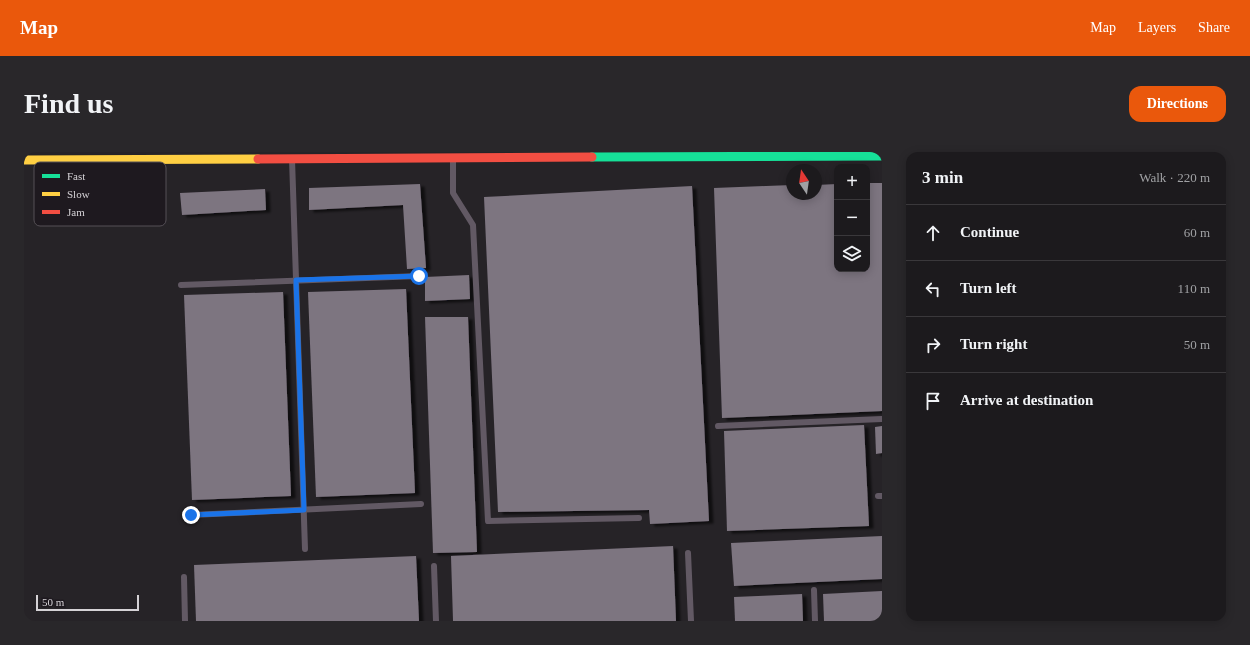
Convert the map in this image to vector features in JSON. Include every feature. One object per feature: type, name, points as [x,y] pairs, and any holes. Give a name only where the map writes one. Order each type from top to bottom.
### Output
[{"type":"main road","points":[[24,160],[292,158],[358,155],[452,157],[882,156]]},
{"type":"lane","points":[[452,157],[453,194],[473,224],[488,521],[639,518]]},
{"type":"lane","points":[[292,158],[305,549]]},
{"type":"lane","points":[[181,285],[419,276]]},
{"type":"lane","points":[[718,426],[882,419]]},
{"type":"lane","points":[[191,515],[421,504]]},
{"type":"lane","points":[[688,553],[691,621]]},
{"type":"lane","points":[[434,566],[436,621]]},
{"type":"lane","points":[[184,577],[185,621]]},
{"type":"lane","points":[[814,590],[815,621]]},
{"type":"building","points":[[870,183],[882,183],[882,411],[722,418],[714,188],[786,185],[786,200],[822,200],[822,185],[834,184],[834,272],[870,272]]},
{"type":"building","points":[[420,184],[426,268],[407,269],[403,205],[309,210],[309,188]]},
{"type":"building","points":[[692,186],[709,521],[650,524],[649,510],[498,512],[484,197]]},
{"type":"building","points":[[265,189],[266,210],[182,215],[180,193]]},
{"type":"building","points":[[469,275],[470,299],[425,301],[425,277]]},
{"type":"building","points":[[406,289],[415,493],[316,497],[308,292]]},
{"type":"building","points":[[283,292],[291,496],[192,500],[184,295]]},
{"type":"building","points":[[425,317],[468,317],[477,552],[433,553]]},
{"type":"building","points":[[864,425],[869,526],[727,531],[724,431]]},
{"type":"building","points":[[882,426],[882,453],[876,454],[875,427]]},
{"type":"building","points":[[882,536],[882,579],[734,586],[731,543]]},
{"type":"building","points":[[673,546],[676,621],[453,621],[451,556]]},
{"type":"building","points":[[416,556],[419,621],[196,621],[194,565]]},
{"type":"building","points":[[882,591],[882,621],[824,621],[823,594]]},
{"type":"building","points":[[802,594],[803,621],[735,621],[734,597]]},
{"type":"traffic: fast","points":[[592,157],[882,156]]},
{"type":"traffic: slow","points":[[24,160],[258,159]]},
{"type":"traffic: jam","points":[[258,159],[592,157]]},
{"type":"route","points":[[191,515],[304,510],[296,280],[419,276]]}]
